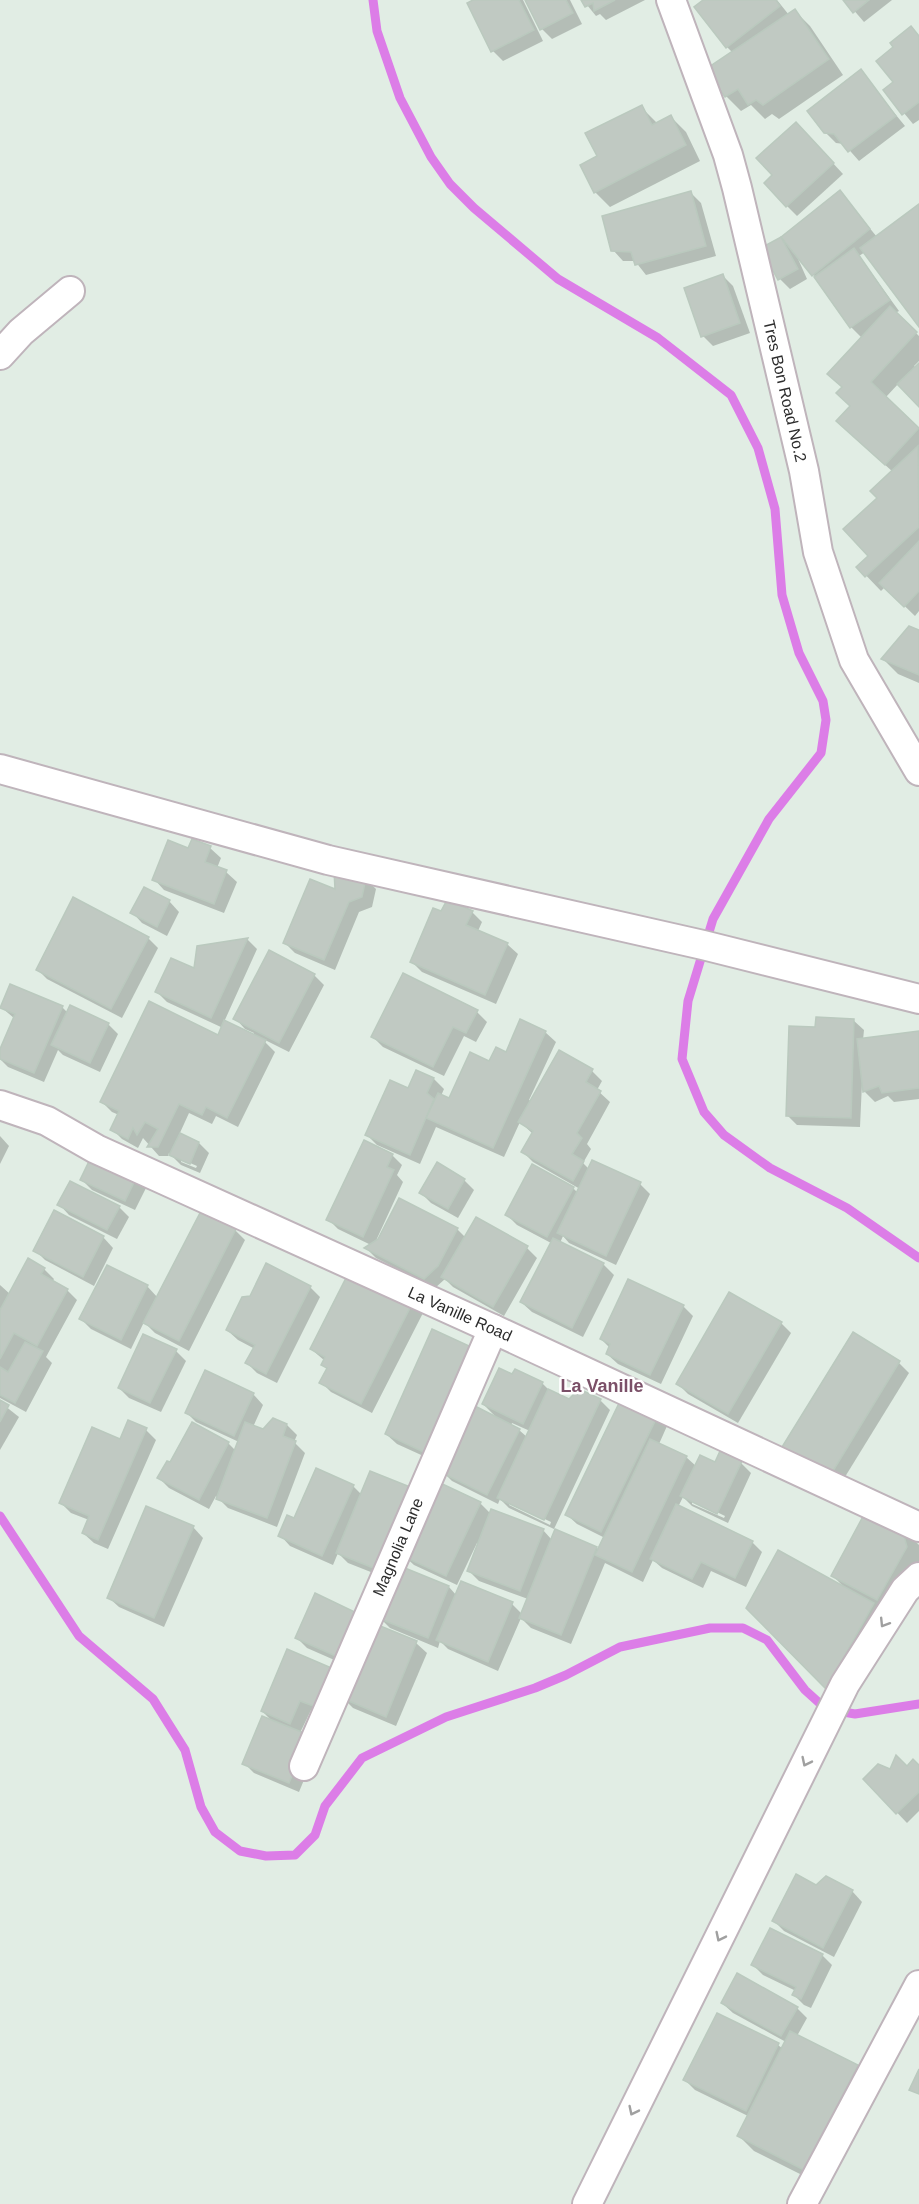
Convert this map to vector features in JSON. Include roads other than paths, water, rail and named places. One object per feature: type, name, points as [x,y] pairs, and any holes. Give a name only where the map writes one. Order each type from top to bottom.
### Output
[{"type":"street","name":"Tres Bon Road No.2","points":[[671,0],[728,155],[737,188],[804,471],[818,552],[854,660],[919,771]]},
{"type":"street","points":[[0,355],[21,332],[70,291]]},
{"type":"street","points":[[0,769],[328,860],[703,945],[919,999]]},
{"type":"street","name":"La Vanille Road","points":[[0,1105],[47,1122],[96,1149],[493,1329],[919,1527]]},
{"type":"street","name":"Magnolia Lane","points":[[303,1766],[493,1329]]},
{"type":"street","points":[[587,2204],[845,1684],[905,1590],[919,1577]]},
{"type":"street","points":[[802,2204],[919,1985]]},
{"type":"waterway","points":[[373,0],[377,31],[400,98],[431,157],[450,184],[474,208],[558,279],[658,338],[731,395],[758,448],[775,509],[782,595],[799,653],[823,701],[826,720],[821,753],[769,819],[713,919],[688,1001],[682,1059],[704,1112],[724,1135],[770,1168],[847,1208],[919,1258]]},
{"type":"waterway","points":[[0,1516],[79,1636],[153,1699],[185,1750],[201,1807],[215,1832],[240,1851],[266,1856],[295,1855],[315,1835],[325,1806],[362,1758],[446,1717],[535,1688],[620,1647],[710,1628],[743,1628],[767,1640],[805,1690],[826,1709],[855,1714],[919,1704]]},
{"type":"district","name":"La Vanille","points":[[602,1386]]}]
